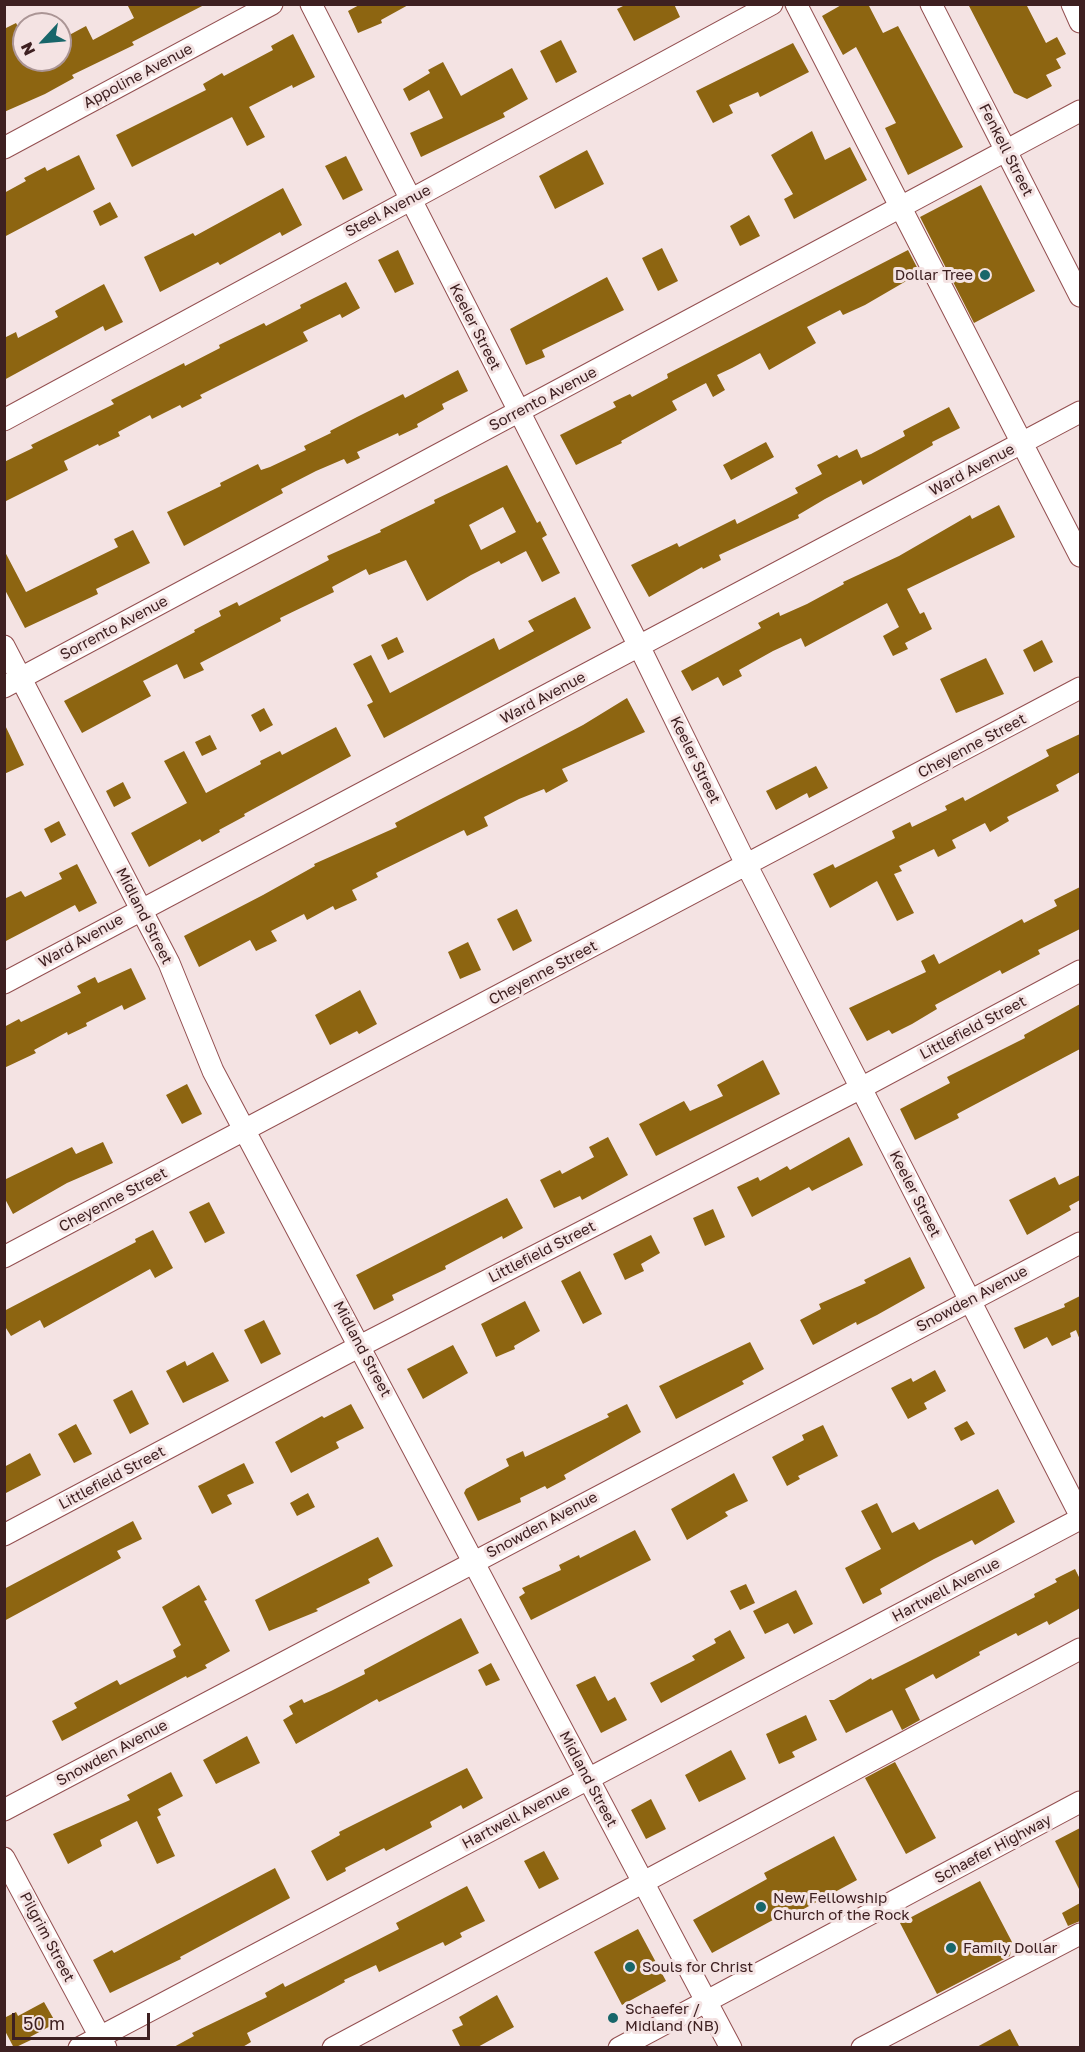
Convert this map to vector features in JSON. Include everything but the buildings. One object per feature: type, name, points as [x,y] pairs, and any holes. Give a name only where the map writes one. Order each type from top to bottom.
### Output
[{"type":"street","name":"Appoline Avenue","points":[[4,148],[272,4]]},
{"type":"street","name":"Keeler Street","points":[[311,4],[640,648],[747,866],[1080,1517]]},
{"type":"street","name":"Steel Avenue","points":[[4,420],[772,4]]},
{"type":"street","points":[[796,4],[1080,556]]},
{"type":"street","name":"Fenkell Street","points":[[931,4],[1080,296]]},
{"type":"street","points":[[1072,4],[1080,22]]},
{"type":"street","name":"Sorrento Avenue","points":[[13,682],[1080,111]]},
{"type":"street","name":"Ward Avenue","points":[[4,982],[140,908],[640,648],[1080,412]]},
{"type":"street","name":"Midland Street","points":[[4,646],[13,682],[169,963],[213,1071],[246,1129],[472,1562],[731,2048]]},
{"type":"street","name":"Cheyenne Street","points":[[4,1257],[1080,688]]},
{"type":"street","name":"Littlefield Street","points":[[4,1535],[360,1346],[861,1088],[1080,971]]},
{"type":"street","name":"Snowden Avenue","points":[[4,1810],[1080,1243]]},
{"type":"street","name":"Hartwell Avenue","points":[[80,2048],[103,2042],[588,1779],[1080,1517]]},
{"type":"street","points":[[333,2048],[1080,1649]]},
{"type":"street","name":"Schaefer Highway","points":[[619,2048],[1080,1802]]},
{"type":"street","name":"Pilgrim Street","points":[[4,1858],[103,2042]]},
{"type":"street","points":[[862,2048],[1080,1934]]},
{"type":"place","name":"Dollar Tree","points":[[985,275]]},
{"type":"place","name":"New Fellowship Church of the Rock","points":[[761,1907]]},
{"type":"place","name":"Family Dollar","points":[[951,1948]]},
{"type":"place","name":"Souls for Christ","points":[[630,1967]]},
{"type":"place","name":"Schaefer / Midland (NB)","points":[[613,2018]]}]
